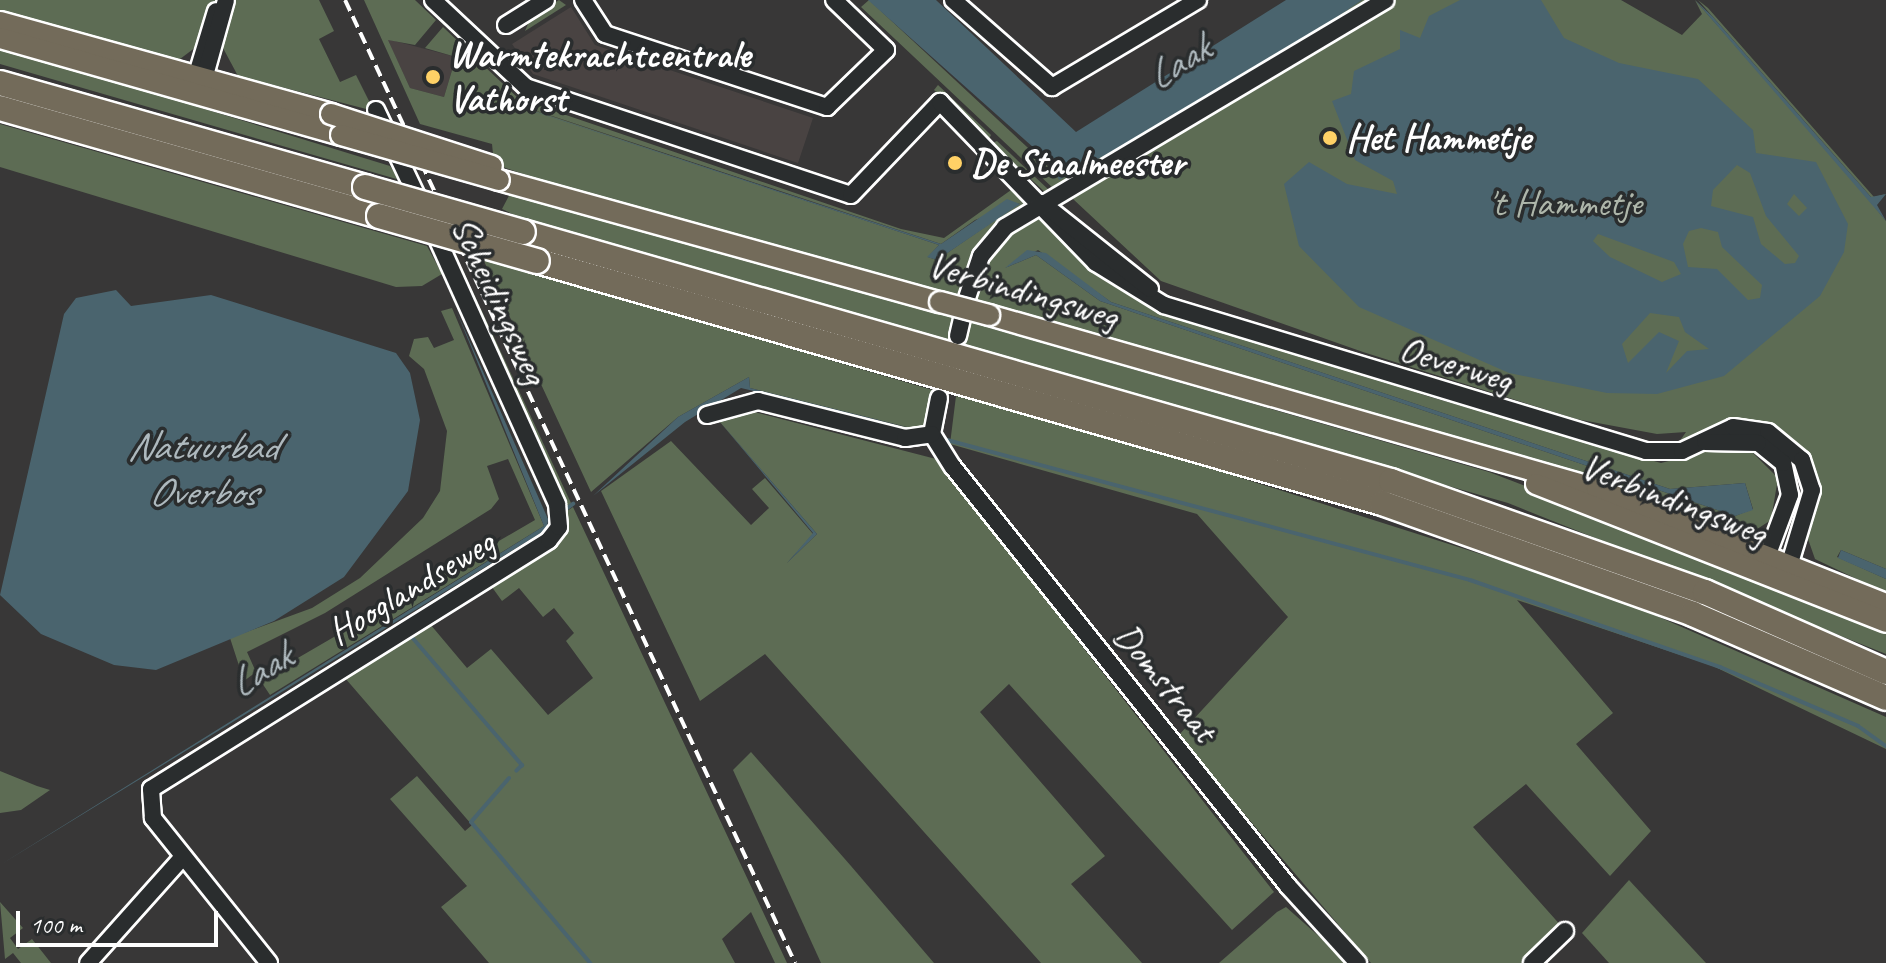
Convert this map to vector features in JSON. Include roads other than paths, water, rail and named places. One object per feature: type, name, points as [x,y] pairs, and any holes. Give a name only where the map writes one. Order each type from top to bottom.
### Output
[{"type":"highway","points":[[0,83],[1391,481],[1705,592],[1886,672]]},
{"type":"highway","points":[[0,108],[1382,503],[1693,614],[1886,698]]},
{"type":"main road","name":"Verbindingsweg","points":[[0,22],[199,82],[341,135],[495,173],[1435,446],[1597,489],[1768,554],[1782,568],[1886,622]]},
{"type":"main road","name":"Verbindingsweg","points":[[0,38],[331,114],[495,173]]},
{"type":"main road","name":"Verbindingsweg","points":[[1435,446],[1886,604]]},
{"type":"street","points":[[199,82],[224,0]]},
{"type":"street","name":"Oeverweg","points":[[433,0],[526,87],[851,195],[940,102],[1042,203],[1050,219],[1124,285],[1191,310],[1597,440],[1668,453],[1705,442],[1733,427],[1757,428],[1802,460],[1812,499],[1782,568]]},
{"type":"street","points":[[506,25],[546,0]]},
{"type":"street","points":[[583,0],[605,34],[827,107],[886,50],[834,0]]},
{"type":"street","points":[[953,0],[1052,87],[1198,0]]},
{"type":"street","points":[[967,298],[990,241],[1042,203],[1201,116],[1386,0]]},
{"type":"street","name":"Scheidingsweg","points":[[376,110],[560,519]]},
{"type":"street","points":[[958,336],[962,318]]},
{"type":"street","points":[[707,415],[758,401],[905,438],[932,434],[939,398]]},
{"type":"street","name":"Domstraat","points":[[932,434],[1278,874],[1358,963]]},
{"type":"street","name":"Oeverweg","points":[[1705,442],[1758,443],[1783,463],[1790,495],[1768,554]]},
{"type":"street","name":"Hooglandseweg","points":[[269,963],[182,858],[150,813],[148,796],[160,778],[549,540],[560,519]]},
{"type":"street","points":[[88,963],[182,858]]},
{"type":"street","points":[[1532,963],[1565,931]]},
{"type":"water","points":[[868,0],[936,0],[1076,132],[1286,0],[1362,0],[1249,77],[1059,180],[1052,164]]},
{"type":"water","name":"'t Hammetje","points":[[1460,0],[1541,0],[1564,38],[1619,63],[1698,79],[1753,130],[1756,153],[1816,162],[1848,224],[1844,252],[1820,296],[1724,376],[1657,394],[1607,393],[1509,373],[1359,307],[1299,246],[1284,184],[1309,162],[1347,184],[1397,194],[1393,181],[1355,160],[1332,101],[1351,94],[1354,71],[1400,49],[1400,30],[1420,38],[1429,16]],"holes":[[[1737,165],[1750,173],[1766,216],[1799,256],[1795,263],[1785,264],[1761,244],[1753,217],[1711,206],[1713,190]],[[1794,194],[1807,208],[1799,216],[1787,204]],[[1701,228],[1718,232],[1722,247],[1762,285],[1760,298],[1748,300],[1717,269],[1688,267],[1683,244],[1689,231]],[[1598,234],[1674,262],[1681,274],[1662,282],[1610,257],[1593,241]],[[1650,313],[1679,317],[1685,332],[1709,349],[1687,351],[1666,373],[1679,341],[1659,332],[1628,363],[1622,344]]]},
{"type":"water","points":[[1695,0],[1871,197],[1886,194],[1877,205],[1886,221]]},
{"type":"water","points":[[487,96],[941,244],[1007,199],[1020,204],[937,260],[927,257],[939,245]]},
{"type":"water","points":[[1027,250],[1046,253],[1111,302],[1670,489],[1745,483],[1753,510],[1735,516],[1100,301],[1036,255],[1005,268]]},
{"type":"water","name":"Natuurbad Overbos","points":[[116,290],[131,306],[211,295],[396,353],[410,373],[420,420],[408,491],[344,577],[274,621],[156,670],[114,665],[41,634],[0,595],[64,314],[76,298]]},
{"type":"water","points":[[456,310],[548,519],[547,529],[0,865],[544,526]]},
{"type":"water","points":[[749,377],[750,388],[915,429],[741,388],[685,422],[593,496],[678,417]]},
{"type":"water","points":[[720,422],[817,534],[787,563],[813,533]]},
{"type":"water","points":[[1841,550],[1886,569],[1886,579],[1838,558]]},
{"type":"waterway","points":[[947,440],[1470,580],[1720,667],[1858,726],[1886,746]]},
{"type":"waterway","name":"Laak","points":[[566,509],[573,504]]},
{"type":"waterway","points":[[410,635],[522,765],[516,771]]},
{"type":"waterway","points":[[509,778],[471,822],[590,963]]},
{"type":"railway","points":[[345,0],[795,963]]},
{"type":"place","name":"Warmtekrachtcentrale Vathorst","points":[[433,77]]},
{"type":"place","name":"Het Hammetje","points":[[1330,138]]},
{"type":"place","name":"De Staalmeester","points":[[955,163]]}]
